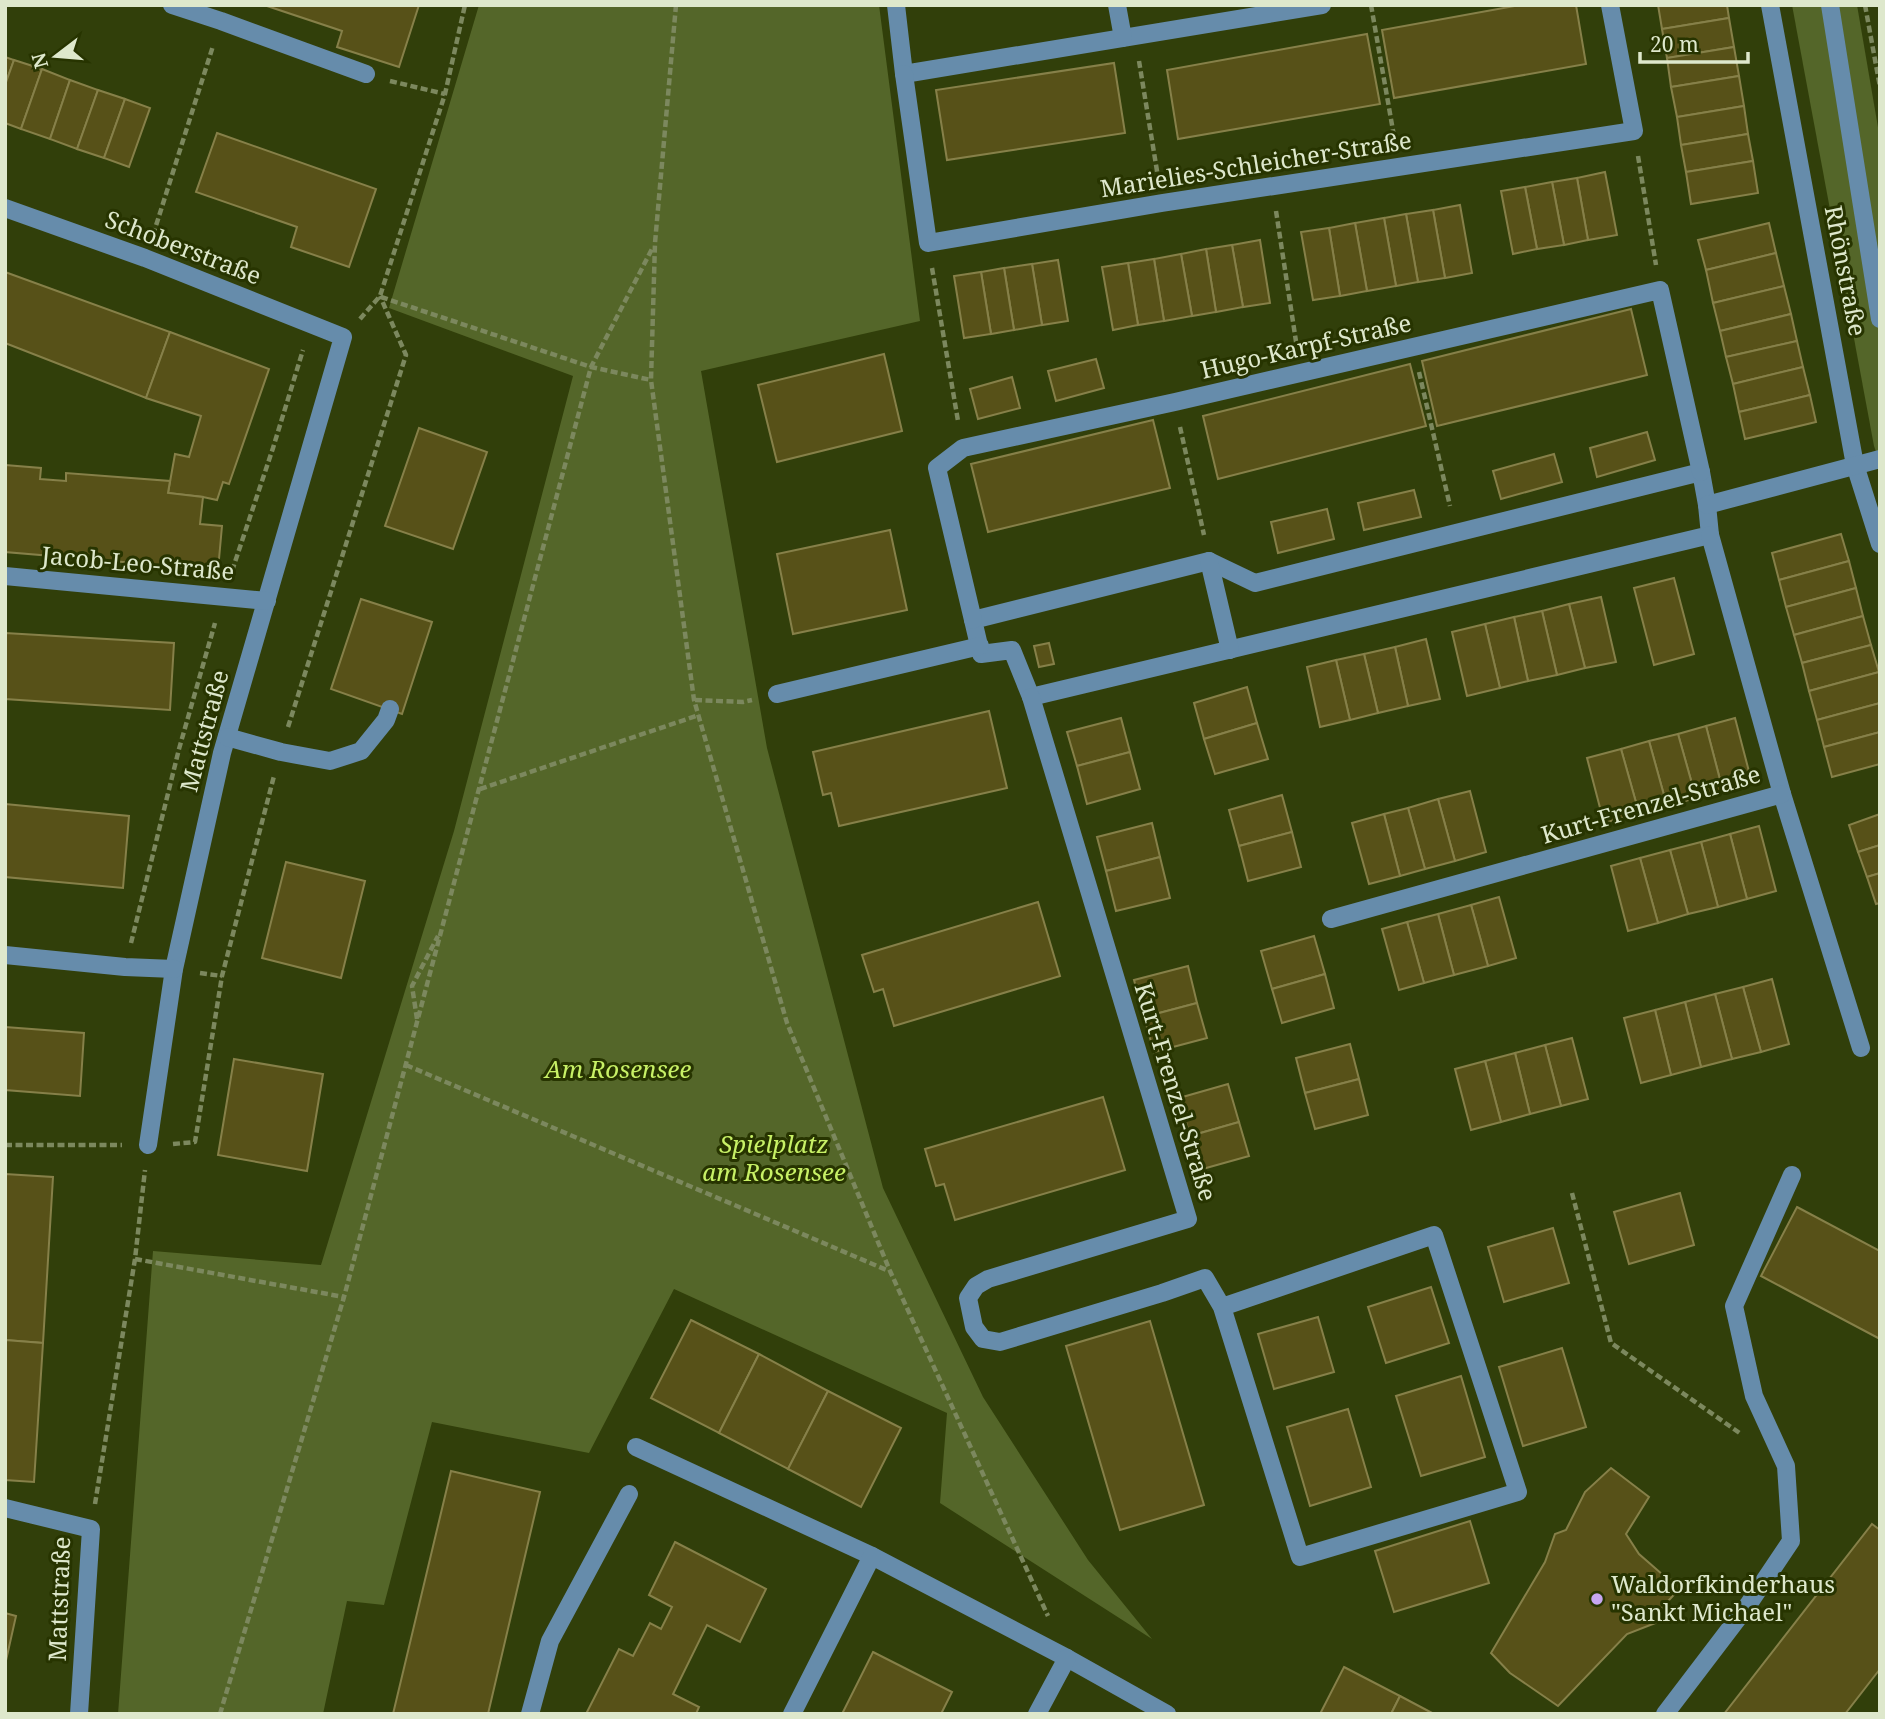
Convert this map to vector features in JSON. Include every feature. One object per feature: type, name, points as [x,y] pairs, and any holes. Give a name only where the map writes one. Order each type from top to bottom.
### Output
[{"type":"street","points":[[172,5],[366,74]]},
{"type":"street","points":[[896,5],[928,243]]},
{"type":"street","points":[[1117,5],[1129,37]]},
{"type":"street","points":[[904,74],[1322,5]]},
{"type":"street","points":[[1610,5],[1634,131]]},
{"type":"street","name":"Rhönstraße","points":[[1770,5],[1855,466],[1880,544]]},
{"type":"street","name":"Rhönstraße","points":[[1830,5],[1880,319]]},
{"type":"street","name":"Marielies-Schleicher-Straße","points":[[928,243],[1634,131]]},
{"type":"street","name":"Schoberstraße","points":[[5,208],[145,258],[343,337]]},
{"type":"street","points":[[777,694],[980,646],[981,654],[1012,650],[1031,697],[1710,536],[1701,472],[1660,290]]},
{"type":"street","name":"Hugo-Karpf-Straße","points":[[980,646],[937,468],[963,448],[1660,290]]},
{"type":"street","name":"Mattstraße","points":[[148,1145],[174,969],[227,737],[343,337]]},
{"type":"street","points":[[1707,505],[1880,459]]},
{"type":"street","points":[[973,620],[1209,561],[1255,583],[1701,472]]},
{"type":"street","name":"Kurt-Frenzel-Straße","points":[[1710,536],[1782,794],[1861,1048]]},
{"type":"street","points":[[1209,561],[1230,650]]},
{"type":"street","name":"Jacob-Leo-Straße","points":[[5,576],[267,601]]},
{"type":"street","name":"Kurt-Frenzel-Straße","points":[[1031,697],[1188,1219],[988,1279],[975,1286],[968,1298],[974,1327],[983,1339],[1000,1342],[1205,1278],[1222,1307],[1300,1558],[1518,1492],[1434,1235],[1222,1307]]},
{"type":"street","points":[[227,737],[281,752],[330,761],[362,751],[386,720],[390,709]]},
{"type":"street","name":"Kurt-Frenzel-Straße","points":[[1331,919],[1782,794]]},
{"type":"street","points":[[5,955],[174,969]]},
{"type":"street","points":[[1665,1714],[1748,1605],[1791,1541],[1786,1466],[1754,1396],[1734,1306],[1792,1175]]},
{"type":"street","points":[[636,1447],[872,1556],[1067,1658],[1167,1714]]},
{"type":"street","points":[[530,1714],[550,1640],[629,1494]]},
{"type":"street","name":"Mattstraße","points":[[5,1508],[91,1529],[79,1714]]},
{"type":"street","points":[[792,1714],[872,1556]]},
{"type":"street","points":[[1037,1714],[1067,1658]]},
{"type":"path","points":[[343,337],[380,296],[445,94],[465,5]]},
{"type":"path","points":[[676,5],[654,243],[651,380],[694,700],[786,1023],[890,1271],[1067,1658]]},
{"type":"path","points":[[1371,5],[1399,167]]},
{"type":"path","points":[[1865,5],[1880,87]]},
{"type":"path","points":[[145,258],[221,21]]},
{"type":"path","points":[[1129,37],[1162,204]]},
{"type":"path","points":[[366,74],[445,94]]},
{"type":"path","points":[[1634,131],[1660,290]]},
{"type":"path","points":[[1272,187],[1301,373]]},
{"type":"path","points":[[220,1714],[344,1297],[591,367],[654,243]]},
{"type":"path","points":[[928,243],[963,448]]},
{"type":"path","points":[[380,296],[591,367],[651,380]]},
{"type":"path","points":[[125,967],[179,749],[223,596],[273,448],[310,325]]},
{"type":"path","points":[[1413,347],[1456,533]]},
{"type":"path","points":[[1175,402],[1209,561]]},
{"type":"path","points":[[694,700],[743,702],[777,694]]},
{"type":"path","points":[[480,789],[699,715]]},
{"type":"path","points":[[418,1021],[412,986],[443,926]]},
{"type":"path","points":[[406,1065],[890,1271]]},
{"type":"path","points":[[5,1145],[148,1145],[135,1259],[91,1529]]},
{"type":"path","points":[[1572,1193],[1611,1343],[1742,1435]]},
{"type":"path","points":[[135,1259],[344,1297]]},
{"type":"green space","name":"Am Rosensee","points":[[479,5],[879,5],[920,321],[701,371],[767,748],[883,1188],[983,1397],[1088,1560],[1152,1639],[940,1503],[947,1413],[674,1289],[589,1453],[432,1422],[384,1605],[347,1601],[323,1714],[118,1714],[153,1251],[321,1265],[454,831],[573,376],[389,308]]},
{"type":"green space","points":[[1792,5],[1857,5],[1880,139],[1880,463],[1874,446]]},
{"type":"building","points":[[264,5],[419,5],[399,67],[337,47],[342,31]]},
{"type":"building","points":[[1520,5],[1576,5],[1586,64],[1394,98],[1382,30]]},
{"type":"building","points":[[1658,5],[1727,5],[1729,18],[1662,29]]},
{"type":"building","points":[[1729,18],[1734,47],[1667,58],[1662,29]]},
{"type":"building","points":[[1367,34],[1380,104],[1178,139],[1167,70]]},
{"type":"building","points":[[1734,47],[1739,76],[1671,87],[1667,58]]},
{"type":"building","points":[[5,57],[14,60],[5,85]]},
{"type":"building","points":[[14,60],[42,69],[21,129],[5,123],[5,85]]},
{"type":"building","points":[[1114,63],[1125,133],[947,160],[936,90]]},
{"type":"building","points":[[42,69],[70,80],[50,139],[21,129]]},
{"type":"building","points":[[1739,76],[1744,106],[1677,117],[1671,87]]},
{"type":"building","points":[[70,80],[98,90],[77,149],[50,139]]},
{"type":"building","points":[[98,90],[125,99],[104,158],[77,149]]},
{"type":"building","points":[[125,99],[150,108],[129,167],[104,158]]},
{"type":"building","points":[[1744,106],[1748,134],[1681,145],[1677,117]]},
{"type":"building","points":[[217,133],[376,189],[349,267],[291,247],[297,227],[196,192]]},
{"type":"building","points":[[1748,134],[1753,161],[1686,172],[1681,145]]},
{"type":"building","points":[[1753,161],[1758,193],[1691,204],[1686,172]]},
{"type":"building","points":[[1605,172],[1617,235],[1588,240],[1577,178]]},
{"type":"building","points":[[1577,178],[1588,240],[1564,245],[1552,182]]},
{"type":"building","points":[[1552,182],[1564,245],[1537,249],[1525,187]]},
{"type":"building","points":[[1525,187],[1537,249],[1513,254],[1501,191]]},
{"type":"building","points":[[1460,205],[1472,273],[1445,278],[1433,210]]},
{"type":"building","points":[[1433,210],[1445,278],[1418,282],[1406,214]]},
{"type":"building","points":[[1406,214],[1418,282],[1396,286],[1384,218]]},
{"type":"building","points":[[1384,218],[1396,286],[1367,291],[1355,223]]},
{"type":"building","points":[[1355,223],[1367,291],[1340,296],[1329,228]]},
{"type":"building","points":[[1769,223],[1776,253],[1706,270],[1698,240]]},
{"type":"building","points":[[1329,228],[1340,296],[1313,300],[1301,232]]},
{"type":"building","points":[[1260,240],[1270,303],[1243,307],[1232,245]]},
{"type":"building","points":[[1232,245],[1243,307],[1216,312],[1206,249]]},
{"type":"building","points":[[1206,249],[1216,312],[1192,316],[1181,254]]},
{"type":"building","points":[[1776,253],[1784,286],[1713,303],[1706,270]]},
{"type":"building","points":[[1181,254],[1192,316],[1164,321],[1154,259]]},
{"type":"building","points":[[1154,259],[1164,321],[1138,325],[1128,263]]},
{"type":"building","points":[[1058,260],[1068,321],[1042,325],[1032,264]]},
{"type":"building","points":[[1128,263],[1138,325],[1113,330],[1102,267]]},
{"type":"building","points":[[1032,264],[1042,325],[1014,330],[1004,268]]},
{"type":"building","points":[[1004,268],[1014,330],[991,334],[981,272]]},
{"type":"building","points":[[5,272],[170,332],[146,398],[5,343]]},
{"type":"building","points":[[981,272],[991,334],[964,338],[954,276]]},
{"type":"building","points":[[1784,286],[1791,314],[1720,331],[1713,303]]},
{"type":"building","points":[[1631,309],[1647,375],[1437,426],[1422,361]]},
{"type":"building","points":[[1791,314],[1797,341],[1726,357],[1720,331]]},
{"type":"building","points":[[170,332],[269,369],[229,484],[223,482],[217,500],[168,493],[175,454],[189,457],[201,416],[146,398]]},
{"type":"building","points":[[1797,341],[1803,367],[1733,384],[1726,357]]},
{"type":"building","points":[[884,354],[902,431],[777,462],[758,385]]},
{"type":"building","points":[[1096,359],[1104,388],[1056,401],[1048,371]]},
{"type":"building","points":[[1410,364],[1426,426],[1218,479],[1203,416]]},
{"type":"building","points":[[1803,367],[1810,395],[1739,412],[1733,384]]},
{"type":"building","points":[[1012,377],[1020,408],[978,419],[970,389]]},
{"type":"building","points":[[1810,395],[1816,422],[1745,439],[1739,412]]},
{"type":"building","points":[[1153,420],[1170,488],[988,532],[971,464]]},
{"type":"building","points":[[419,428],[487,452],[453,549],[385,526]]},
{"type":"building","points":[[1647,432],[1655,460],[1597,477],[1590,448]]},
{"type":"building","points":[[1554,454],[1562,482],[1501,499],[1493,471]]},
{"type":"building","points":[[5,465],[41,468],[40,479],[66,481],[66,473],[170,481],[168,493],[203,497],[200,524],[222,526],[218,570],[5,552]]},
{"type":"building","points":[[1414,490],[1421,517],[1364,530],[1358,503]]},
{"type":"building","points":[[1327,509],[1334,539],[1278,553],[1271,522]]},
{"type":"building","points":[[890,530],[907,610],[793,634],[777,554]]},
{"type":"building","points":[[1841,534],[1849,561],[1779,580],[1772,553]]},
{"type":"building","points":[[1849,561],[1856,588],[1786,607],[1779,580]]},
{"type":"building","points":[[1674,578],[1694,654],[1654,665],[1634,588]]},
{"type":"building","points":[[1856,588],[1863,616],[1794,635],[1786,607]]},
{"type":"building","points":[[1601,597],[1616,662],[1585,668],[1569,604]]},
{"type":"building","points":[[361,599],[432,622],[402,714],[331,689]]},
{"type":"building","points":[[1569,604],[1585,668],[1557,675],[1542,611]]},
{"type":"building","points":[[1542,611],[1557,675],[1528,681],[1514,617]]},
{"type":"building","points":[[1863,616],[1871,645],[1802,663],[1794,635]]},
{"type":"building","points":[[1514,617],[1528,681],[1500,688],[1485,624]]},
{"type":"building","points":[[1485,624],[1500,688],[1467,696],[1452,632]]},
{"type":"building","points":[[5,633],[174,643],[170,710],[5,699]]},
{"type":"building","points":[[1426,639],[1440,699],[1408,706],[1395,647]]},
{"type":"building","points":[[1049,643],[1054,664],[1039,667],[1034,646]]},
{"type":"building","points":[[1871,645],[1879,672],[1809,691],[1802,663]]},
{"type":"building","points":[[1395,647],[1408,706],[1378,713],[1364,654]]},
{"type":"building","points":[[1364,654],[1378,713],[1350,720],[1336,660]]},
{"type":"building","points":[[1336,660],[1350,720],[1320,727],[1307,667]]},
{"type":"building","points":[[1879,672],[1880,703],[1817,720],[1809,691]]},
{"type":"building","points":[[1247,687],[1257,723],[1204,739],[1194,703]]},
{"type":"building","points":[[1880,703],[1880,732],[1824,747],[1817,720]]},
{"type":"building","points":[[989,711],[1007,788],[839,826],[831,793],[823,795],[813,752]]},
{"type":"building","points":[[1121,718],[1130,752],[1077,766],[1067,732]]},
{"type":"building","points":[[1735,718],[1752,783],[1723,791],[1706,726]]},
{"type":"building","points":[[1257,723],[1268,759],[1215,774],[1204,739]]},
{"type":"building","points":[[1706,726],[1723,791],[1696,798],[1678,734]]},
{"type":"building","points":[[1880,732],[1880,764],[1832,777],[1824,747]]},
{"type":"building","points":[[1678,734],[1696,798],[1667,806],[1649,741]]},
{"type":"building","points":[[1649,741],[1667,806],[1639,813],[1621,749]]},
{"type":"building","points":[[1621,749],[1639,813],[1604,823],[1587,758]]},
{"type":"building","points":[[1130,752],[1140,789],[1087,804],[1077,766]]},
{"type":"building","points":[[1470,791],[1486,852],[1455,861],[1438,799]]},
{"type":"building","points":[[1282,795],[1292,832],[1239,846],[1229,810]]},
{"type":"building","points":[[1438,799],[1455,861],[1425,869],[1408,808]]},
{"type":"building","points":[[5,804],[129,816],[123,888],[5,877]]},
{"type":"building","points":[[1408,808],[1425,869],[1400,876],[1384,814]]},
{"type":"building","points":[[1384,814],[1400,876],[1369,884],[1352,823]]},
{"type":"building","points":[[1880,814],[1880,845],[1858,852],[1849,825]]},
{"type":"building","points":[[1152,823],[1160,857],[1106,871],[1097,837]]},
{"type":"building","points":[[1759,826],[1776,891],[1747,899],[1730,834]]},
{"type":"building","points":[[1292,832],[1301,867],[1248,881],[1239,846]]},
{"type":"building","points":[[1730,834],[1747,899],[1718,907],[1701,842]]},
{"type":"building","points":[[1701,842],[1718,907],[1688,914],[1670,850]]},
{"type":"building","points":[[1880,845],[1880,873],[1867,877],[1858,852]]},
{"type":"building","points":[[1670,850],[1688,914],[1658,923],[1640,858]]},
{"type":"building","points":[[1160,857],[1170,898],[1116,911],[1106,871]]},
{"type":"building","points":[[1640,858],[1658,923],[1628,931],[1611,866]]},
{"type":"building","points":[[286,862],[365,881],[341,978],[262,958]]},
{"type":"building","points":[[1880,873],[1880,903],[1876,904],[1867,877]]},
{"type":"building","points":[[1499,897],[1516,958],[1488,966],[1471,905]]},
{"type":"building","points":[[1038,902],[1060,976],[894,1026],[883,989],[874,992],[862,955]]},
{"type":"building","points":[[1471,905],[1488,966],[1454,975],[1438,914]]},
{"type":"building","points":[[1438,914],[1454,975],[1424,983],[1407,922]]},
{"type":"building","points":[[1407,922],[1424,983],[1399,990],[1382,929]]},
{"type":"building","points":[[1314,936],[1325,974],[1272,989],[1261,951]]},
{"type":"building","points":[[1188,966],[1197,1003],[1144,1017],[1134,980]]},
{"type":"building","points":[[1325,974],[1334,1008],[1282,1023],[1272,989]]},
{"type":"building","points":[[1772,979],[1789,1044],[1761,1052],[1743,987]]},
{"type":"building","points":[[1743,987],[1761,1052],[1732,1059],[1715,994]]},
{"type":"building","points":[[1715,994],[1732,1059],[1701,1067],[1685,1002]]},
{"type":"building","points":[[1685,1002],[1701,1067],[1671,1075],[1655,1010]]},
{"type":"building","points":[[1197,1003],[1207,1038],[1154,1052],[1144,1017]]},
{"type":"building","points":[[1655,1010],[1671,1075],[1641,1083],[1624,1018]]},
{"type":"building","points":[[5,1027],[84,1033],[80,1096],[5,1090]]},
{"type":"building","points":[[1572,1038],[1588,1099],[1561,1106],[1545,1045]]},
{"type":"building","points":[[1350,1044],[1359,1079],[1305,1093],[1296,1058]]},
{"type":"building","points":[[1545,1045],[1561,1106],[1530,1114],[1515,1053]]},
{"type":"building","points":[[1515,1053],[1530,1114],[1501,1122],[1485,1061]]},
{"type":"building","points":[[234,1059],[323,1074],[307,1171],[218,1155]]},
{"type":"building","points":[[1485,1061],[1501,1122],[1471,1130],[1455,1069]]},
{"type":"building","points":[[1359,1079],[1368,1115],[1315,1129],[1305,1093]]},
{"type":"building","points":[[1228,1084],[1239,1122],[1190,1136],[1179,1098]]},
{"type":"building","points":[[1103,1097],[1125,1170],[955,1220],[944,1184],[936,1186],[925,1149]]},
{"type":"building","points":[[1239,1122],[1249,1156],[1199,1170],[1190,1136]]},
{"type":"building","points":[[5,1174],[53,1177],[43,1343],[5,1340]]},
{"type":"building","points":[[1680,1193],[1694,1245],[1629,1264],[1614,1212]]},
{"type":"building","points":[[1797,1207],[1880,1251],[1880,1339],[1761,1276]]},
{"type":"building","points":[[1553,1228],[1569,1283],[1504,1302],[1488,1247]]},
{"type":"building","points":[[1431,1287],[1449,1343],[1386,1363],[1368,1307]]},
{"type":"building","points":[[1318,1317],[1334,1372],[1274,1389],[1258,1334]]},
{"type":"building","points":[[691,1320],[759,1354],[719,1433],[651,1398]]},
{"type":"building","points":[[1150,1321],[1204,1505],[1120,1530],[1066,1346]]},
{"type":"building","points":[[5,1340],[43,1343],[34,1482],[5,1480]]},
{"type":"building","points":[[1562,1348],[1586,1427],[1523,1446],[1499,1367]]},
{"type":"building","points":[[759,1354],[828,1391],[788,1469],[719,1433]]},
{"type":"building","points":[[1461,1376],[1485,1457],[1421,1476],[1396,1396]]},
{"type":"building","points":[[828,1391],[901,1428],[861,1507],[788,1469]]},
{"type":"building","points":[[1348,1409],[1371,1487],[1310,1506],[1287,1427]]},
{"type":"building","name":"Waldorfkinderhaus \"Sankt Michael\"","points":[[1611,1468],[1649,1497],[1626,1534],[1639,1554],[1663,1575],[1682,1586],[1658,1612],[1658,1622],[1627,1634],[1558,1706],[1510,1673],[1491,1653],[1545,1562],[1555,1534],[1566,1530],[1585,1492]]},
{"type":"building","points":[[451,1471],[540,1492],[488,1714],[393,1714]]},
{"type":"building","points":[[1470,1521],[1489,1583],[1394,1612],[1375,1551]]},
{"type":"building","points":[[1872,1524],[1880,1530],[1880,1669],[1845,1714],[1724,1714]]},
{"type":"building","points":[[675,1542],[766,1589],[740,1642],[707,1625],[673,1694],[699,1707],[696,1714],[586,1714],[619,1649],[633,1656],[650,1623],[661,1629],[672,1607],[649,1595]]},
{"type":"building","points":[[5,1613],[16,1616],[5,1665]]},
{"type":"building","points":[[873,1652],[952,1692],[941,1714],[842,1714]]},
{"type":"building","points":[[1344,1667],[1400,1696],[1391,1714],[1320,1714]]},
{"type":"building","points":[[1400,1696],[1434,1714],[1391,1714]]},
{"type":"place","name":"Waldorfkinderhaus \"Sankt Michael\"","points":[[1597,1599]]},
{"type":"park label","name":"Spielplatz am Rosensee","points":[[774,1159]]}]
